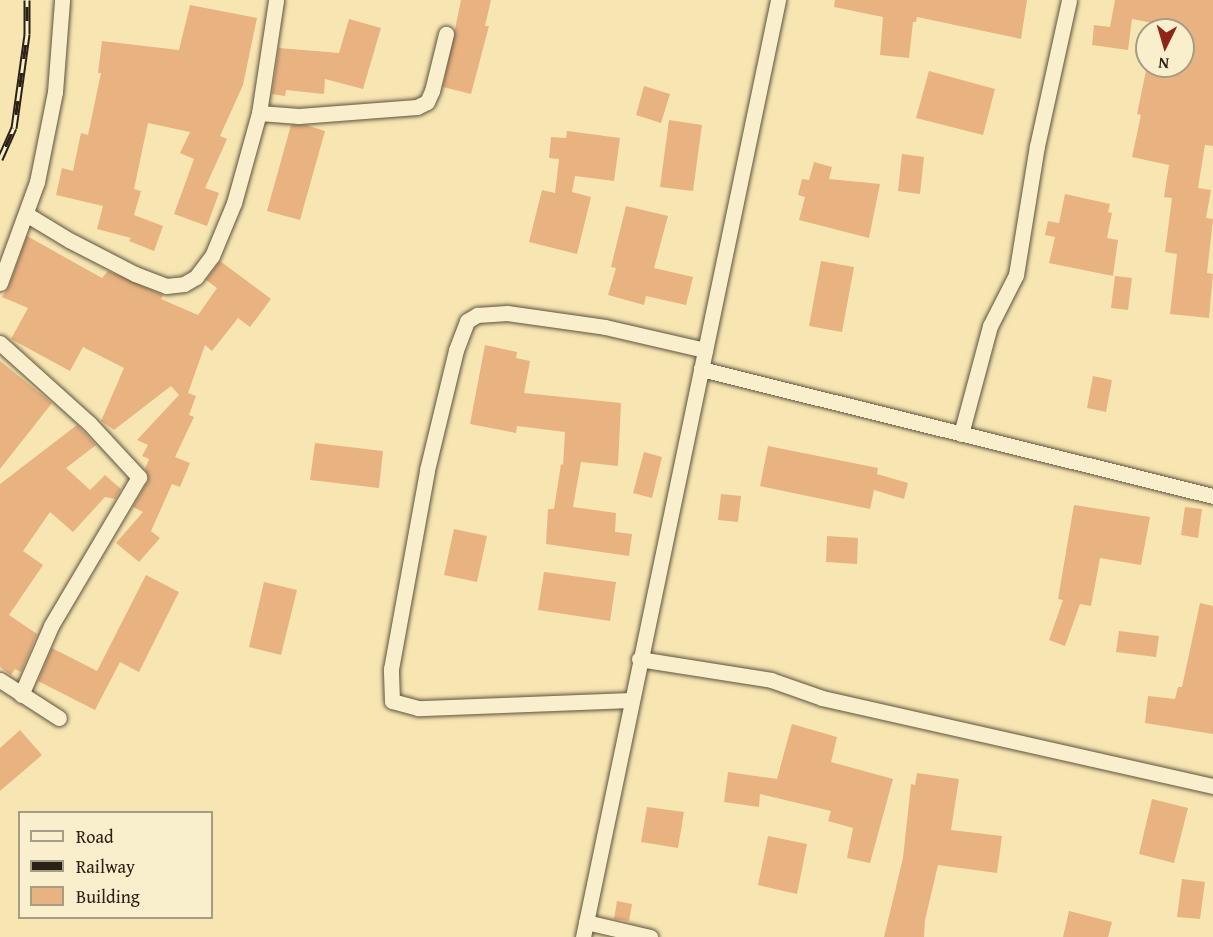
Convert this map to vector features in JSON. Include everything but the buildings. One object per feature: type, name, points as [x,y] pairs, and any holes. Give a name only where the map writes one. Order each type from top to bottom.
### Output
[{"type":"street","points":[[0,283],[37,182],[55,92],[62,0]]},
{"type":"street","points":[[26,214],[69,240],[135,274],[166,286],[184,284],[196,277],[212,256],[234,203],[259,113],[276,0]]},
{"type":"street","points":[[650,937],[584,930],[778,0]]},
{"type":"street","points":[[961,434],[990,326],[1016,275],[1037,146],[1069,0]]},
{"type":"street","points":[[259,113],[299,116],[417,107],[427,102],[432,91],[446,34]]},
{"type":"street","points":[[631,700],[418,708],[392,701],[392,669],[427,470],[456,350],[467,321],[477,315],[507,313],[605,327],[705,350]]},
{"type":"street","points":[[0,343],[89,423],[139,477],[51,626],[21,695]]},
{"type":"street","points":[[701,369],[1213,496]]},
{"type":"street","points":[[639,659],[771,680],[822,698],[1213,786]]},
{"type":"street","points":[[0,680],[59,718]]},
{"type":"railway","points":[[0,159],[14,128],[27,34],[27,0]]}]
